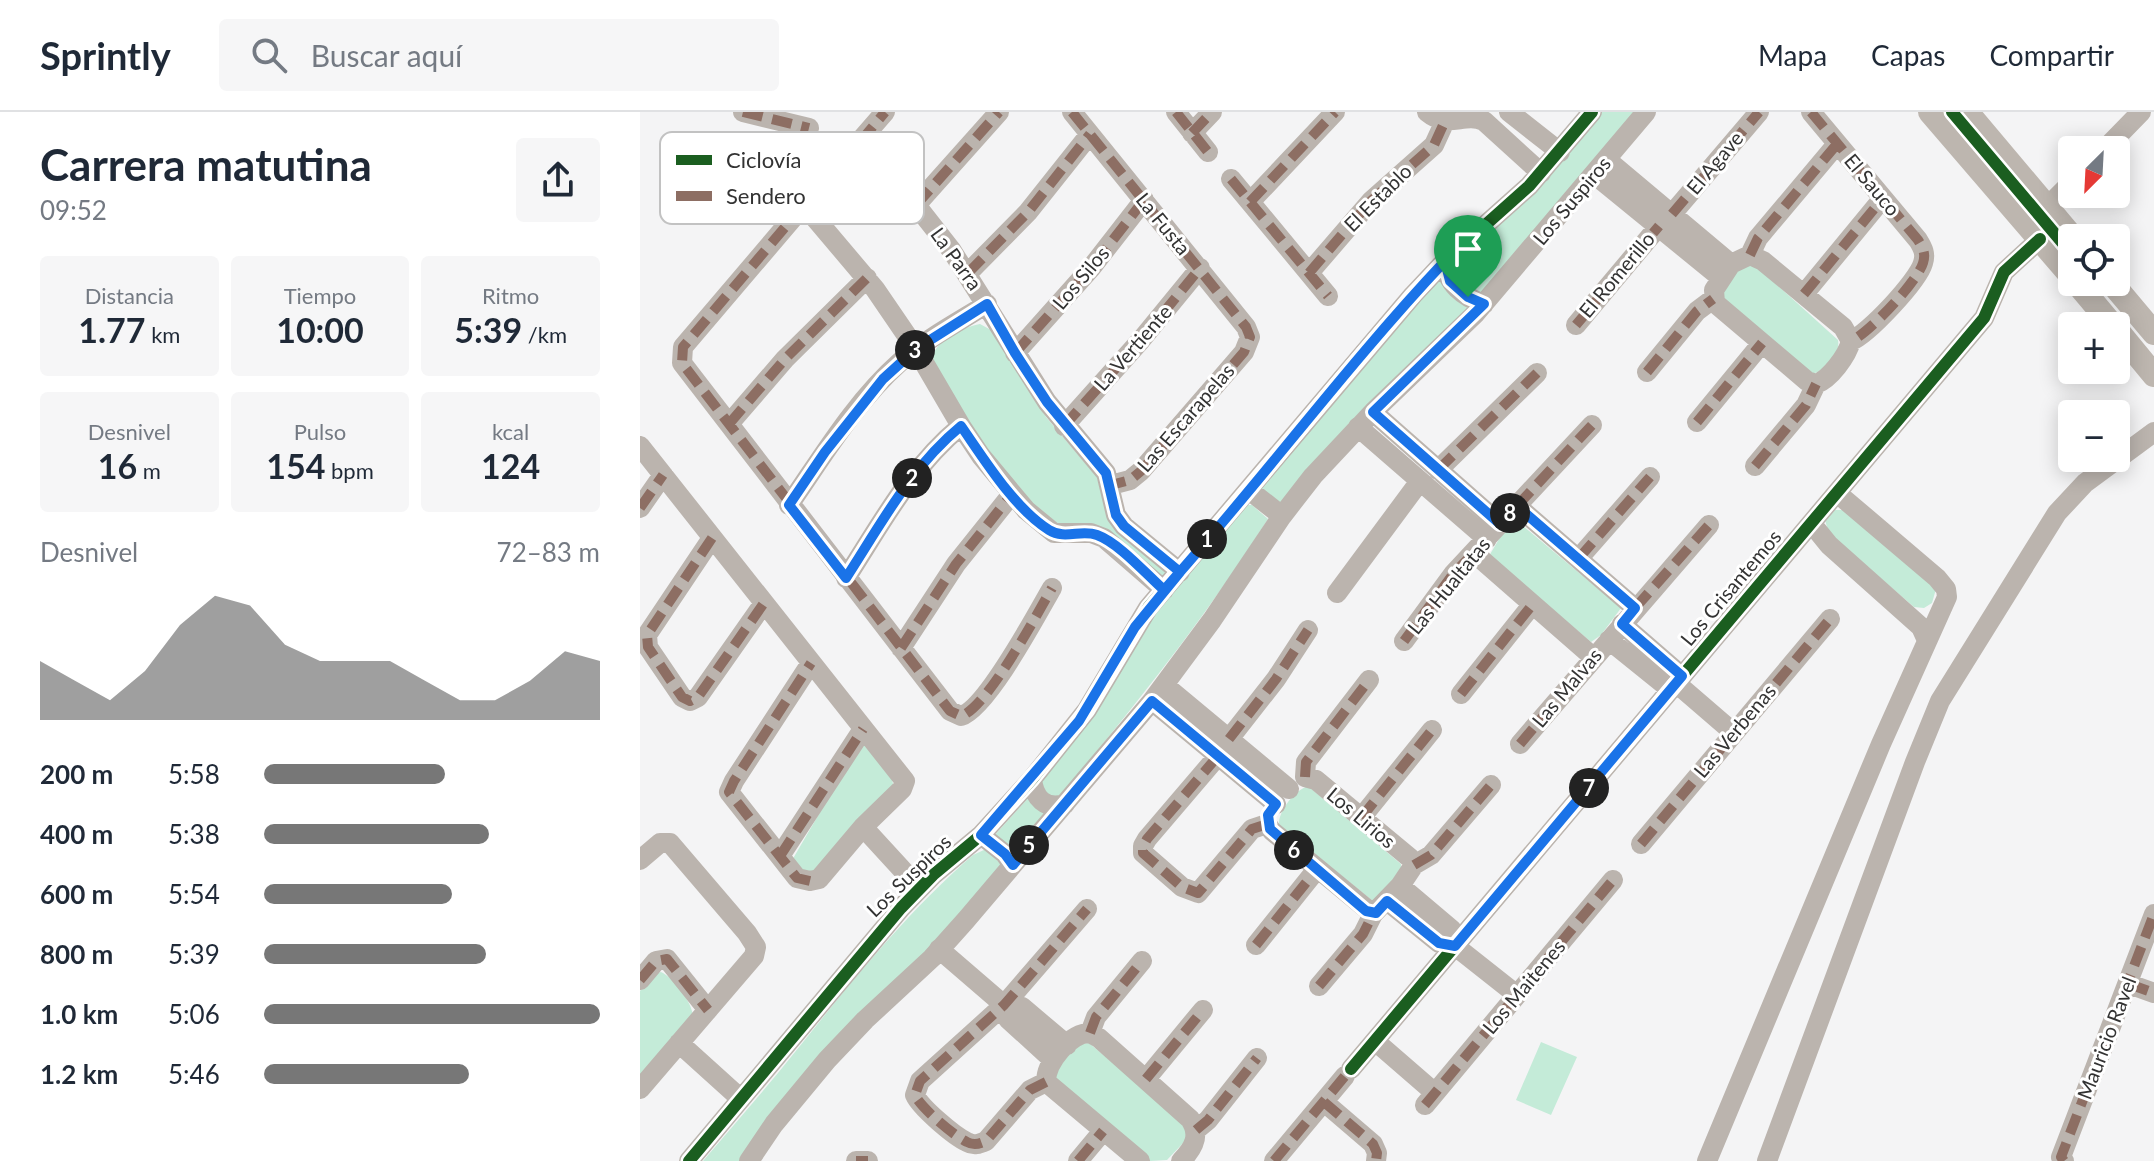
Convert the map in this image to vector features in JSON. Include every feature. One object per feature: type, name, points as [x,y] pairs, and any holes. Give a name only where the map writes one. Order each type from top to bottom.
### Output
[{"type":"main road","points":[[1930,112],[2058,260]]},
{"type":"main road","points":[[1967,112],[2061,224]]},
{"type":"main road","points":[[2088,296],[2101,312]]},
{"type":"main road","points":[[2123,296],[2154,333]]},
{"type":"main road","points":[[2130,347],[2154,375]]},
{"type":"street","points":[[743,112],[809,128]]},
{"type":"street","points":[[868,132],[885,112]]},
{"type":"street","points":[[924,196],[999,112]]},
{"type":"street","name":"La Fusta","points":[[1072,112],[1200,268],[1246,327],[1250,337]]},
{"type":"street","points":[[1176,112],[1208,152]]},
{"type":"street","points":[[1192,133],[1212,112]]},
{"type":"street","points":[[1250,202],[1335,112]]},
{"type":"street","points":[[1509,112],[1560,152]]},
{"type":"street","name":"Los Suspiros","points":[[689,1161],[919,888],[981,835],[1032,779],[1087,710],[1135,627],[1357,360],[1445,261],[1518,198],[1592,112]]},
{"type":"street","name":"Los Suspiros","points":[[749,1161],[774,1124],[827,1060],[939,949],[1158,693],[1313,476],[1358,427],[1484,304],[1646,112]]},
{"type":"street","name":"El Agave","points":[[1665,220],[1759,112]]},
{"type":"street","name":"El Sauco","points":[[1811,112],[1918,240],[1924,252],[1918,274],[1874,324],[1851,341]]},
{"type":"street","points":[[2118,136],[2141,112]]},
{"type":"street","points":[[1436,117],[1484,121],[1541,173]]},
{"type":"street","name":"El Establo","points":[[1309,273],[1371,201],[1434,145],[1436,117]]},
{"type":"street","points":[[968,273],[1028,212],[1090,134]]},
{"type":"street","points":[[1816,384],[1807,381],[1719,308],[1713,299],[1714,290],[1734,265],[1837,144]]},
{"type":"street","points":[[1601,168],[1665,220],[1734,265],[1763,261],[1843,327],[1851,341],[1848,351],[1826,378],[1816,384],[1806,405],[1755,466]]},
{"type":"street","points":[[1231,179],[1328,296]]},
{"type":"street","points":[[2047,207],[2058,196]]},
{"type":"street","points":[[1804,294],[1883,198]]},
{"type":"street","name":"Los Silos","points":[[1015,353],[1091,268],[1144,200]]},
{"type":"street","name":"La Parra","points":[[924,215],[968,273],[1015,353],[1064,426],[1101,466],[1111,485],[1116,515],[1124,526],[1180,572]]},
{"type":"street","name":"El Romerillo","points":[[1576,325],[1665,220]]},
{"type":"street","points":[[788,224],[683,347],[682,363],[950,711],[961,716],[967,714],[998,677],[1052,588]]},
{"type":"street","points":[[820,224],[867,278],[916,349],[961,426],[1012,494],[1054,533],[1091,533],[1104,538],[1164,590]]},
{"type":"street","name":"Los Crisantemos","points":[[1274,1161],[1984,318],[2004,272],[2040,239]]},
{"type":"street","points":[[1445,261],[1447,276],[1453,285],[1484,304]]},
{"type":"street","name":"La Vertiente","points":[[1064,426],[1200,268]]},
{"type":"street","points":[[729,424],[785,359],[867,278]]},
{"type":"street","points":[[1647,372],[1697,311],[1713,299]]},
{"type":"street","points":[[789,505],[866,398],[916,349],[987,304]]},
{"type":"street","name":"Las Escarapelas","points":[[1111,485],[1130,480],[1141,471],[1244,352],[1250,337]]},
{"type":"street","points":[[1697,422],[1762,343]]},
{"type":"street","points":[[1337,593],[1429,475],[1537,373]]},
{"type":"street","points":[[1373,412],[1487,539],[1532,605],[1593,657]]},
{"type":"street","name":"Las Hualtatas","points":[[1404,641],[1454,573],[1592,425]]},
{"type":"street","points":[[846,578],[916,471],[934,449],[961,426]]},
{"type":"street","points":[[1358,427],[1429,475]]},
{"type":"street","points":[[1767,1161],[1940,701],[2057,513],[2085,483],[2154,432]]},
{"type":"street","points":[[640,446],[905,781],[902,789],[863,827],[819,879],[810,881],[797,878],[729,792],[811,663]]},
{"type":"street","points":[[640,508],[663,475]]},
{"type":"street","points":[[1579,558],[1650,477]]},
{"type":"street","points":[[1249,490],[1282,516]]},
{"type":"street","points":[[1707,1161],[1926,638],[1946,599],[1946,589],[1937,578],[1837,493]]},
{"type":"street","points":[[901,648],[963,554],[1012,494]]},
{"type":"street","points":[[1517,506],[1635,608]]},
{"type":"street","points":[[1812,524],[1822,538],[1921,627],[1926,638]]},
{"type":"street","name":"Las Malvas","points":[[1520,744],[1709,525]]},
{"type":"street","points":[[712,538],[647,635],[648,647],[682,697],[690,701],[698,697],[764,603]]},
{"type":"street","points":[[1461,694],[1532,605]]},
{"type":"street","name":"Las Verbenas","points":[[1641,844],[1830,619]]},
{"type":"street","points":[[1229,739],[1276,679],[1308,630]]},
{"type":"street","points":[[1615,632],[1734,733]]},
{"type":"street","points":[[1369,680],[1306,762],[1290,790],[1268,815],[1267,824],[1317,869],[1387,900],[1439,943],[1455,946],[1517,995]]},
{"type":"street","points":[[1158,693],[1229,739],[1290,790]]},
{"type":"street","points":[[1158,693],[1217,757],[1290,790]]},
{"type":"street","points":[[780,856],[863,729]]},
{"type":"street","points":[[1361,818],[1432,730]]},
{"type":"street","points":[[1217,757],[1143,846],[1143,853],[1182,887],[1198,893],[1252,829],[1267,824]]},
{"type":"street","points":[[1032,779],[1034,791],[1042,802],[1053,807],[1065,804]]},
{"type":"street","name":"Los Lirios","points":[[1290,790],[1316,780],[1410,858],[1414,865]]},
{"type":"street","points":[[1319,986],[1414,865],[1431,855],[1491,785]]},
{"type":"street","points":[[863,827],[919,888]]},
{"type":"street","points":[[981,835],[1005,854],[1013,865]]},
{"type":"street","points":[[640,860],[660,843],[670,843],[755,942],[754,956],[640,1089]]},
{"type":"street","points":[[1256,945],[1317,869]]},
{"type":"street","name":"Los Maitenes","points":[[1375,1041],[1430,1099],[1613,880]]},
{"type":"street","points":[[1046,1082],[1030,1090],[981,1144],[966,1142],[916,1099],[914,1091],[920,1081],[1004,1005],[1087,909]]},
{"type":"street","name":"Mauricio Ravel","points":[[2064,1161],[2061,1157],[2154,914]]},
{"type":"street","points":[[939,949],[1004,1005],[1008,1019],[1060,1052]]},
{"type":"street","points":[[640,980],[656,961],[667,959],[708,1010]]},
{"type":"street","points":[[1090,1033],[1096,1017],[1142,961]]},
{"type":"street","points":[[2129,984],[2154,993]]},
{"type":"street","points":[[1146,1079],[1203,1010]]},
{"type":"street","points":[[1090,1033],[1076,1036],[1060,1052],[1046,1072],[1046,1082],[1140,1161]]},
{"type":"street","points":[[1090,1033],[1190,1119],[1194,1150]]},
{"type":"street","points":[[679,1043],[741,1099]]},
{"type":"street","points":[[1194,1150],[1208,1120],[1257,1058]]},
{"type":"street","points":[[1324,1102],[1373,1144],[1378,1156],[1376,1161]]},
{"type":"street","points":[[1078,1161],[1103,1131]]},
{"type":"street","points":[[856,1161],[868,1161]]},
{"type":"green space","points":[[1602,112],[1636,112],[1481,293],[1455,278],[1455,263],[1588,131]]},
{"type":"green space","points":[[1742,265],[1756,266],[1838,340],[1835,356],[1827,366],[1812,374],[1727,305],[1721,291]]},
{"type":"green space","points":[[1438,279],[1470,306],[1280,507],[1260,490]]},
{"type":"green space","points":[[980,324],[991,330],[1046,417],[1097,477],[1108,519],[1167,573],[1162,576],[1063,527],[1034,506],[973,431],[932,361],[942,342],[965,328]]},
{"type":"green space","points":[[1247,505],[1252,505],[1268,519],[1245,555],[1143,693],[1062,794],[1053,801],[1038,784],[1150,618]]},
{"type":"green space","points":[[1835,510],[1844,510],[1936,589],[1932,603],[1924,608],[1914,607],[1829,534],[1825,520]]},
{"type":"green space","points":[[1517,521],[1621,608],[1601,635],[1591,642],[1489,556],[1505,529]]},
{"type":"green space","points":[[861,742],[890,773],[894,787],[815,873],[805,872],[791,862]]},
{"type":"green space","points":[[1308,786],[1401,864],[1401,872],[1374,902],[1279,825],[1288,802]]},
{"type":"green space","points":[[1031,795],[1051,812],[1012,858],[993,837]]},
{"type":"green space","points":[[986,849],[1002,865],[742,1161],[703,1161],[895,933],[973,855]]},
{"type":"green space","points":[[661,972],[681,990],[693,1015],[640,1082],[640,991],[654,974]]},
{"type":"green space","points":[[1541,1042],[1577,1057],[1551,1115],[1516,1100]]},
{"type":"green space","points":[[1089,1043],[1179,1118],[1187,1129],[1185,1141],[1167,1160],[1150,1161],[1055,1082],[1054,1069],[1078,1044]]},
{"type":"marked path","points":[[743,112],[809,128]]},
{"type":"marked path","points":[[868,132],[885,112]]},
{"type":"marked path","points":[[924,196],[999,112]]},
{"type":"marked path","points":[[1072,112],[1246,327],[1250,337],[1244,352],[1141,471],[1130,480],[1111,485]]},
{"type":"marked path","points":[[1176,112],[1208,152]]},
{"type":"marked path","points":[[1192,133],[1212,112]]},
{"type":"marked path","points":[[1250,202],[1335,112]]},
{"type":"marked path","points":[[1672,214],[1759,112]]},
{"type":"marked path","points":[[1811,112],[1923,248],[1923,263],[1903,294],[1869,328],[1851,341]]},
{"type":"marked path","points":[[1309,273],[1371,201],[1434,145],[1445,121]]},
{"type":"marked path","points":[[968,273],[1028,212],[1090,134]]},
{"type":"marked path","points":[[1750,255],[1758,238],[1837,144]]},
{"type":"marked path","points":[[1231,179],[1328,296]]},
{"type":"marked path","points":[[1804,294],[1883,198]]},
{"type":"marked path","points":[[1015,353],[1091,268],[1144,200]]},
{"type":"marked path","points":[[788,224],[683,347],[682,363],[950,711],[961,716],[984,696],[1011,659],[1052,588]]},
{"type":"marked path","points":[[1576,325],[1659,226]]},
{"type":"marked path","points":[[1064,426],[1200,268]]},
{"type":"marked path","points":[[729,424],[785,359],[867,278]]},
{"type":"marked path","points":[[1647,372],[1697,311],[1713,299]]},
{"type":"marked path","points":[[1697,422],[1762,343]]},
{"type":"marked path","points":[[789,505],[866,398],[916,349]]},
{"type":"marked path","points":[[1438,470],[1537,373]]},
{"type":"marked path","points":[[1755,466],[1806,405],[1816,384]]},
{"type":"marked path","points":[[1517,506],[1592,425]]},
{"type":"marked path","points":[[846,578],[912,478],[961,426]]},
{"type":"marked path","points":[[640,508],[663,475]]},
{"type":"marked path","points":[[1579,558],[1650,477]]},
{"type":"marked path","points":[[901,648],[956,564],[1012,494]]},
{"type":"marked path","points":[[1635,608],[1709,525]]},
{"type":"marked path","points":[[712,538],[647,635],[648,647],[682,697],[690,701],[698,697],[764,603]]},
{"type":"marked path","points":[[1404,641],[1454,573],[1474,553]]},
{"type":"marked path","points":[[1461,694],[1532,605]]},
{"type":"marked path","points":[[1641,844],[1830,619]]},
{"type":"marked path","points":[[1229,739],[1276,679],[1308,630]]},
{"type":"marked path","points":[[1520,744],[1593,657]]},
{"type":"marked path","points":[[810,881],[797,878],[729,792],[811,663]]},
{"type":"marked path","points":[[1305,777],[1306,762],[1369,680]]},
{"type":"marked path","points":[[780,856],[863,729]]},
{"type":"marked path","points":[[1361,818],[1432,730]]},
{"type":"marked path","points":[[1217,757],[1147,839],[1143,853],[1182,887],[1198,893],[1252,829],[1267,824]]},
{"type":"marked path","points":[[1414,865],[1431,855],[1491,785]]},
{"type":"marked path","points":[[1256,945],[1317,869]]},
{"type":"marked path","points":[[1425,1105],[1613,880]]},
{"type":"marked path","points":[[1046,1082],[1030,1090],[986,1141],[976,1144],[967,1142],[946,1128],[915,1095],[920,1081],[1004,1005],[1087,909]]},
{"type":"marked path","points":[[1319,986],[1363,934],[1373,914]]},
{"type":"marked path","points":[[2064,1161],[2061,1157],[2154,914]]},
{"type":"marked path","points":[[640,980],[656,961],[667,959],[708,1010]]},
{"type":"marked path","points":[[1090,1033],[1096,1017],[1142,961]]},
{"type":"marked path","points":[[2129,984],[2154,993]]},
{"type":"marked path","points":[[1146,1079],[1203,1010]]},
{"type":"marked path","points":[[1196,1130],[1208,1120],[1257,1058]]},
{"type":"marked path","points":[[1274,1161],[1345,1076]]},
{"type":"marked path","points":[[1324,1102],[1373,1144],[1376,1161]]},
{"type":"marked path","points":[[1078,1161],[1103,1131]]},
{"type":"marked path","points":[[856,1161],[868,1161]]},
{"type":"cycle path","points":[[689,1161],[901,908],[933,875],[981,835],[1032,779],[1087,710],[1148,608],[1413,295],[1445,261],[1529,186],[1592,112]]},
{"type":"cycle path","points":[[1952,112],[2058,237]]},
{"type":"cycle path","points":[[1351,1069],[1984,318],[2004,272],[2040,239]]},
{"type":"route","points":[[1468,297],[1450,281],[1445,261],[1357,360],[1249,490],[1180,572],[1164,590],[1126,556],[1104,538],[1091,533],[1060,535],[1041,524],[981,456],[961,426],[940,443],[916,471],[846,578],[789,505],[866,398],[916,349],[987,304],[1047,402],[1106,473],[1116,515],[1124,526],[1180,572],[1135,627],[1079,721],[981,835],[1005,854],[1013,865],[1152,701],[1276,804],[1268,815],[1270,829],[1366,911],[1376,913],[1387,901],[1439,943],[1455,946],[1682,676],[1622,624],[1635,608],[1579,558],[1517,506],[1500,524],[1373,412],[1484,304],[1468,297]]}]
